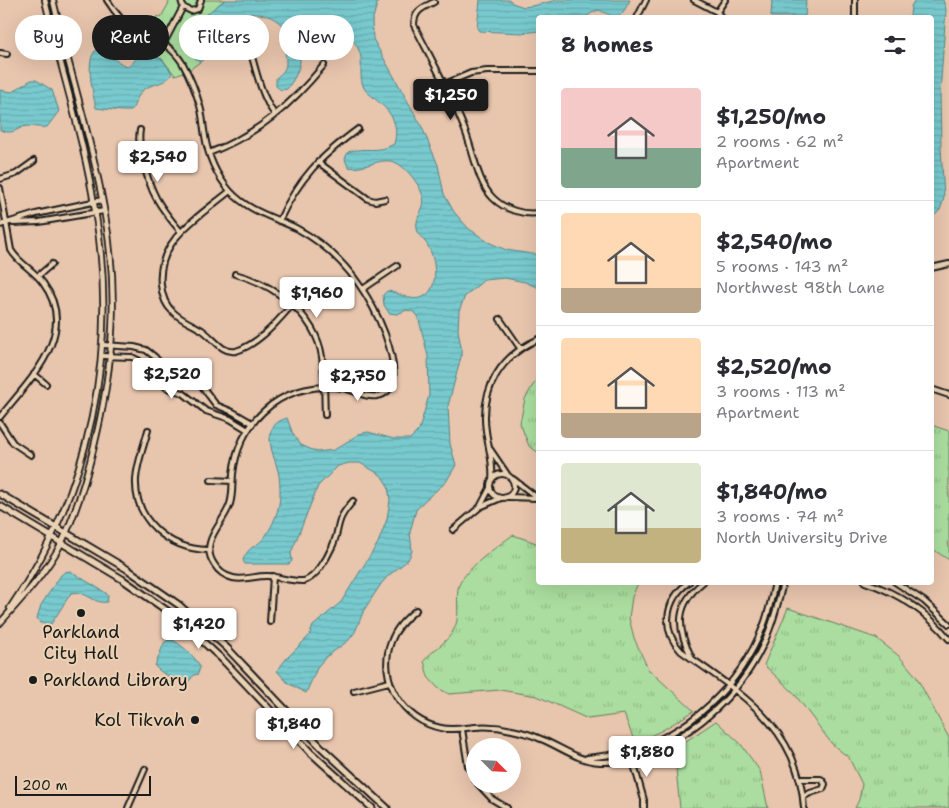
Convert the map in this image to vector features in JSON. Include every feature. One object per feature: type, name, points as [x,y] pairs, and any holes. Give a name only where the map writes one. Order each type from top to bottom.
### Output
[{"type":"main road","points":[[0,494],[134,574],[180,605],[227,648],[322,748],[387,808]]},
{"type":"main road","points":[[0,506],[133,586],[182,622],[226,663],[310,752],[372,808]]},
{"type":"street","points":[[0,623],[38,565],[52,538],[72,490],[80,466],[94,406],[103,345],[103,277],[96,212],[86,162],[45,0]]},
{"type":"street","points":[[0,623],[46,568],[66,533],[89,468],[103,408],[112,346],[112,277],[104,211],[53,0]]},
{"type":"street","points":[[107,0],[118,15]]},
{"type":"street","points":[[169,34],[183,8],[181,0]]},
{"type":"street","points":[[183,8],[188,11],[196,10],[201,0]]},
{"type":"street","points":[[638,15],[646,0]]},
{"type":"street","points":[[694,0],[704,4],[720,15]]},
{"type":"street","points":[[717,12],[725,0]]},
{"type":"street","points":[[855,0],[856,15]]},
{"type":"street","points":[[434,2],[418,10],[414,17],[414,25],[445,84],[465,129],[485,187],[492,198],[510,210],[521,213],[536,213]]},
{"type":"street","points":[[169,49],[182,63],[196,93],[201,109],[205,140],[214,167],[230,192],[260,214],[296,229],[334,255],[363,289],[373,306],[389,345],[393,367],[393,379],[390,387],[381,396],[368,396],[343,388],[324,387],[296,391],[271,405],[252,423],[238,451],[230,502],[224,518],[214,532],[208,550],[216,567],[228,577],[238,579],[254,576],[273,576],[298,581],[311,578],[332,548],[341,518],[353,501]]},
{"type":"street","points":[[0,53],[7,54]]},
{"type":"street","points":[[253,60],[268,105],[276,115]]},
{"type":"street","points":[[209,152],[243,137],[264,125],[304,89],[324,65]]},
{"type":"street","points":[[445,84],[471,73],[487,71],[536,71]]},
{"type":"street","points":[[140,130],[138,140],[150,188],[157,202],[181,232]]},
{"type":"street","points":[[279,221],[298,185],[332,148],[358,130]]},
{"type":"street","points":[[0,179],[16,174],[34,161]]},
{"type":"street","points":[[318,162],[368,199],[375,201],[385,199]]},
{"type":"street","points":[[0,188],[11,250],[15,258],[38,276],[50,294],[56,320],[55,337],[50,349],[34,374],[0,417]]},
{"type":"street","points":[[230,192],[181,232],[172,242],[165,254],[160,279],[165,303],[181,319],[203,330],[222,348],[228,351],[240,349],[260,337],[292,305]]},
{"type":"street","points":[[0,225],[36,214],[102,200]]},
{"type":"street","points":[[5,223],[38,222],[104,211]]},
{"type":"street","points":[[38,276],[52,264]]},
{"type":"street","points":[[934,267],[949,264]]},
{"type":"street","points":[[363,289],[397,266]]},
{"type":"street","points":[[236,274],[264,284],[279,293],[312,329],[322,357],[324,415]]},
{"type":"street","points":[[500,319],[520,348]]},
{"type":"street","points":[[480,507],[492,480],[492,465],[484,418],[488,391],[501,367],[520,348],[536,340]]},
{"type":"street","points":[[103,345],[134,347],[146,350],[167,371],[191,378],[201,385],[216,405],[252,423]]},
{"type":"street","points":[[102,356],[132,357],[138,360],[167,388],[183,393],[206,411],[224,416],[248,430]]},
{"type":"street","points":[[34,374],[46,384]]},
{"type":"street","points":[[934,390],[949,395]]},
{"type":"street","points":[[0,423],[13,443],[31,455]]},
{"type":"street","points":[[148,430],[136,479],[142,509],[154,528],[163,537],[183,547],[194,550],[208,550]]},
{"type":"street","points":[[489,447],[508,475],[536,497]]},
{"type":"street","points":[[492,480],[500,474],[508,475]]},
{"type":"street","points":[[508,498],[514,489],[513,479]]},
{"type":"street","points":[[212,480],[232,481]]},
{"type":"street","points":[[490,488],[494,495],[501,498],[536,499]]},
{"type":"street","points":[[453,530],[480,507],[501,498]]},
{"type":"street","points":[[270,622],[273,576]]},
{"type":"street","points":[[686,585],[672,602],[667,616],[670,632],[676,646],[755,706],[777,730],[786,744],[801,779],[804,808]]},
{"type":"street","points":[[692,658],[681,635],[680,618],[687,599],[700,585]]},
{"type":"street","points":[[584,758],[630,751],[676,730],[713,702],[738,673],[756,644],[764,625],[774,585]]},
{"type":"street","points":[[416,610],[401,623],[391,641],[387,662],[389,682],[404,708],[416,718],[439,728],[462,729],[489,726],[507,729],[542,739],[572,755],[598,762],[610,762],[632,758],[679,738],[701,722],[734,690],[744,678],[762,648],[771,628],[782,585]]},
{"type":"street","points":[[872,585],[904,599],[930,619],[949,639]]},
{"type":"street","points":[[900,585],[924,601],[949,624]]},
{"type":"street","points":[[354,691],[389,682]]},
{"type":"street","points":[[462,729],[466,754]]},
{"type":"street","points":[[630,751],[644,800],[644,808]]},
{"type":"street","points":[[128,808],[146,769]]},
{"type":"street","points":[[801,779],[821,779],[825,784],[823,789],[810,793],[804,798]]},
{"type":"street","points":[[486,793],[492,799],[507,808]]},
{"type":"green space","points":[[168,0],[225,0],[208,15],[179,15],[179,60],[198,60],[200,62],[189,70],[175,75],[163,60],[169,60],[169,15],[162,15],[169,3]]},
{"type":"green space","points":[[536,382],[536,451],[529,446],[520,423],[525,399]]},
{"type":"green space","points":[[934,426],[949,431],[949,560],[934,550]]},
{"type":"green space","points":[[513,535],[536,543],[536,585],[637,585],[632,597],[629,618],[634,638],[648,669],[694,711],[661,731],[635,743],[624,714],[588,719],[537,696],[500,690],[449,694],[438,688],[428,677],[424,661],[450,636],[455,626],[458,616],[458,589],[460,582],[481,559]]},
{"type":"green space","points":[[788,608],[876,638],[899,656],[916,676],[949,738],[949,808],[855,808],[859,800],[862,784],[849,758],[832,744],[793,692],[764,665]]},
{"type":"green space","points":[[716,721],[740,743],[760,771],[768,808],[680,808],[674,749]]},
{"type":"water","points":[[225,0],[378,0],[372,22],[373,39],[421,125],[438,165],[444,194],[454,212],[468,228],[488,242],[506,250],[536,254],[536,287],[525,282],[505,278],[484,280],[465,296],[459,311],[458,330],[462,353],[448,406],[450,444],[456,465],[446,482],[416,510],[410,532],[412,551],[408,560],[381,584],[364,610],[355,632],[349,640],[326,657],[318,666],[306,693],[288,683],[277,671],[309,636],[313,626],[341,602],[378,543],[387,519],[390,500],[388,486],[381,475],[360,463],[338,466],[318,486],[291,553],[292,561],[289,564],[245,564],[243,560],[267,533],[279,506],[280,480],[271,448],[271,433],[273,427],[278,422],[287,418],[293,434],[301,445],[317,452],[334,450],[359,434],[368,432],[394,439],[410,439],[419,430],[429,395],[428,356],[418,316],[414,312],[407,310],[397,314],[389,313],[384,305],[383,295],[387,291],[416,299],[426,295],[431,290],[435,268],[429,248],[417,228],[417,222],[424,201],[420,189],[413,178],[404,168],[394,162],[381,161],[355,168],[348,167],[345,159],[348,152],[354,150],[388,147],[394,144],[396,137],[395,124],[389,113],[367,92],[362,84],[361,58],[359,50],[354,43],[354,15],[279,15],[279,22],[269,15],[252,13],[242,15],[206,15]]},
{"type":"water","points":[[480,0],[510,0],[512,3],[524,7],[557,0],[630,0],[620,15],[610,15],[599,10],[589,15],[536,15],[536,31],[523,33],[479,31],[477,28]]},
{"type":"water","points":[[772,0],[806,0],[805,15],[771,15]]},
{"type":"water","points":[[915,0],[943,0],[946,9],[940,93],[944,198],[940,210],[934,216],[934,15],[910,15],[911,6]]},
{"type":"water","points":[[92,56],[92,60],[115,60],[127,67],[135,60],[163,60],[172,73],[165,81],[144,89],[131,111],[96,108],[90,70]]},
{"type":"water","points":[[286,60],[300,60],[296,75],[287,89],[281,90],[276,86],[276,78],[283,72]]},
{"type":"water","points":[[31,80],[36,80],[52,90],[59,111],[47,127],[27,126],[12,132],[0,130],[0,90],[12,92]]},
{"type":"water","points":[[70,571],[106,593],[108,596],[107,602],[98,601],[81,593],[71,593],[51,624],[40,623],[37,618],[41,605],[61,575]]},
{"type":"water","points":[[170,639],[187,651],[200,667],[198,674],[194,675],[189,681],[170,677],[155,666],[164,643]]},
{"type":"place","name":"Parkland City Hall","points":[[81,613]]},
{"type":"place","name":"Parkland Library","points":[[33,680]]},
{"type":"place","name":"Kol Tikvah","points":[[195,720]]}]
